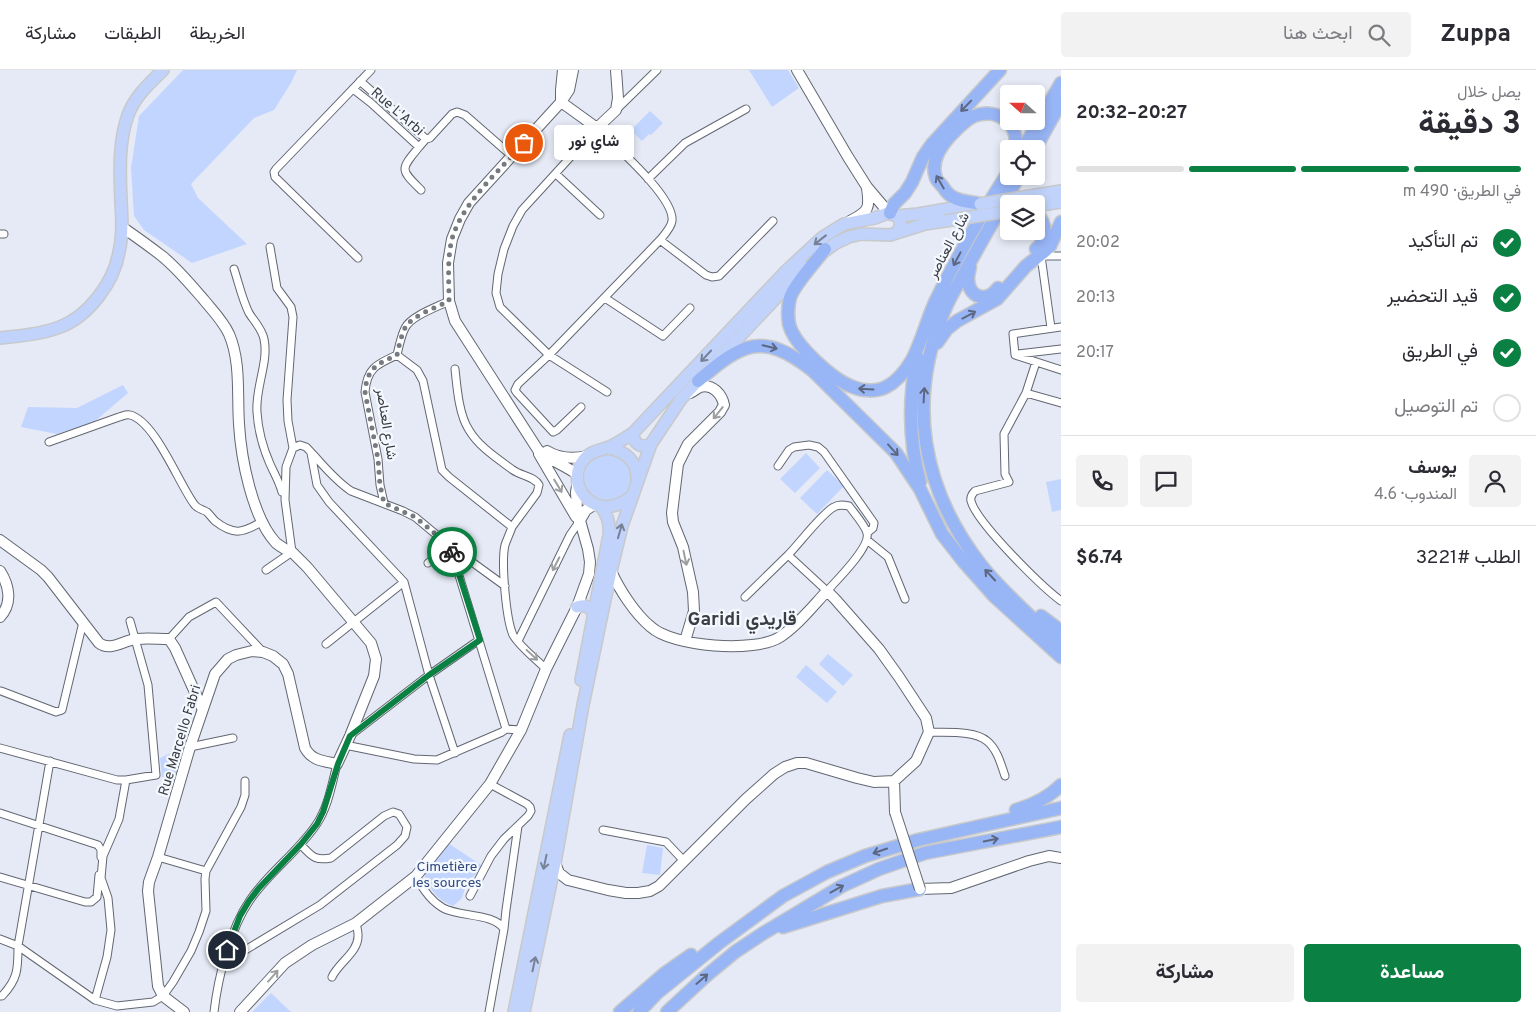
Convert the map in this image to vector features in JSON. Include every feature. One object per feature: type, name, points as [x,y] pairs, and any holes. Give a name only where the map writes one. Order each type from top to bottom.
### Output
[{"type":"highway","points":[[889,214],[894,204],[905,193],[912,182],[923,157],[932,144],[1000,70]]},
{"type":"highway","points":[[1028,140],[1061,83]]},
{"type":"highway","points":[[1040,140],[1061,102]]},
{"type":"highway","points":[[1000,178],[980,210],[946,192],[936,178],[935,161],[942,145],[960,126],[974,116],[988,114],[1001,116],[1014,128],[1017,140]]},
{"type":"highway","name":"شارع العناصر","points":[[922,336],[947,278],[980,210],[1006,185]]},
{"type":"highway","points":[[1012,185],[946,308],[927,363],[923,425],[926,448],[935,484],[957,532],[982,566],[1061,646]]},
{"type":"highway","points":[[927,363],[947,329],[957,321],[997,299],[1026,266],[1050,246],[1061,222]]},
{"type":"highway","points":[[973,256],[968,277],[970,287],[974,294],[980,297],[988,296],[995,292],[1018,263],[1039,248],[1043,240]]},
{"type":"highway","points":[[825,249],[795,288],[790,297],[789,310],[790,325],[798,341],[820,364],[840,381],[854,388],[868,391],[885,388],[899,377],[912,360],[922,336]]},
{"type":"highway","points":[[922,336],[913,375],[911,406],[916,463],[920,481],[930,508],[942,534],[963,561],[994,596],[1061,657]]},
{"type":"highway","points":[[698,381],[722,360],[747,347],[760,345],[773,347],[798,359],[812,370],[896,452],[930,508]]},
{"type":"highway","points":[[1006,592],[1061,631]]},
{"type":"highway","points":[[1037,622],[1061,639]]},
{"type":"highway","points":[[1038,636],[1061,664]]},
{"type":"highway","points":[[944,833],[964,823],[1030,806],[1048,796],[1061,785]]},
{"type":"highway","points":[[620,1012],[672,969],[728,929],[827,872],[891,847],[944,833],[1061,808]]},
{"type":"highway","points":[[667,1012],[734,952],[842,886],[879,870],[926,854],[1061,827]]},
{"type":"highway","points":[[762,934],[882,896],[920,889]]},
{"type":"highway","points":[[639,1012],[657,993],[719,942],[783,896]]},
{"type":"main road","points":[[0,338],[59,328],[72,322],[96,301],[106,286],[119,253],[122,227],[120,163],[122,141],[128,114],[139,93],[163,70]]},
{"type":"main road","points":[[514,1012],[555,814],[610,529],[607,517],[598,505],[583,494],[578,477],[583,462],[587,456],[608,448],[633,433],[786,271],[824,237],[844,224],[889,214],[980,210],[1028,196],[1061,190]]},
{"type":"main road","points":[[1045,205],[1061,202]]},
{"type":"main road","points":[[524,1012],[555,863],[583,706],[606,599],[610,571],[618,537],[651,444],[681,399],[808,263],[825,249],[849,236],[860,234],[890,235],[924,224],[1000,212]]},
{"type":"main road","points":[[889,214],[901,225],[896,233]]},
{"type":"main road","points":[[884,234],[878,226],[889,214]]},
{"type":"main road","points":[[633,433],[634,440],[638,445],[645,446],[651,444]]},
{"type":"main road","points":[[608,448],[619,450],[628,456],[634,464],[637,483]]},
{"type":"main road","points":[[598,505],[609,507],[618,505],[632,496]]},
{"type":"main road","points":[[577,607],[582,605],[588,607],[593,613]]},
{"type":"street","points":[[358,258],[275,177],[274,172],[370,70]]},
{"type":"street","points":[[561,102],[563,70]]},
{"type":"street","points":[[240,1012],[285,963],[312,945],[356,923],[416,876],[490,784],[521,730],[546,668],[577,607],[590,562],[588,549],[579,522],[538,450],[482,366],[455,321],[449,301],[448,263],[452,239],[460,219],[470,204],[561,102],[569,90],[573,70]]},
{"type":"street","points":[[616,70],[618,98],[616,110]]},
{"type":"street","points":[[606,392],[549,355],[500,307],[496,293],[498,274],[504,249],[522,210],[597,128],[657,70]]},
{"type":"street","points":[[797,70],[867,187],[889,214]]},
{"type":"street","points":[[360,81],[426,139]]},
{"type":"street","name":"Rue L'Arbi","points":[[353,89],[419,147],[452,114],[457,112],[465,115],[512,156]]},
{"type":"street","points":[[561,102],[597,128],[648,178],[663,196],[672,219],[669,229],[660,240],[549,355],[518,384],[515,390],[553,432],[581,406]]},
{"type":"street","points":[[648,178],[685,143],[746,109]]},
{"type":"street","points":[[1042,140],[1061,112]]},
{"type":"street","points":[[419,147],[407,162],[404,171],[421,190]]},
{"type":"street","points":[[556,174],[600,215]]},
{"type":"street","points":[[844,224],[858,217],[867,209],[869,204],[867,187]]},
{"type":"street","points":[[660,240],[706,275],[712,277],[719,276],[773,221]]},
{"type":"street","points":[[122,227],[163,257],[184,277],[219,317],[228,331],[236,358],[239,425],[244,462],[252,496],[263,521],[276,542],[284,549],[292,552],[371,642],[376,659],[376,668],[338,764],[323,812],[317,824],[301,844],[259,888],[240,916],[227,950],[214,1012]]},
{"type":"street","points":[[270,248],[277,288],[291,307],[293,317],[287,400],[288,422],[293,448],[286,467],[285,500]]},
{"type":"street","points":[[1052,328],[1039,257],[1061,256]]},
{"type":"street","points":[[234,269],[244,300],[264,339],[263,363],[257,394],[257,411],[262,441],[270,466],[280,482],[285,500],[292,552]]},
{"type":"street","points":[[605,298],[663,336],[690,308]]},
{"type":"street","points":[[449,301],[408,323],[403,332],[397,355],[416,370],[423,381],[442,470],[512,527]]},
{"type":"street","points":[[1015,355],[1013,334],[1061,327]]},
{"type":"street","points":[[1015,355],[1061,350]]},
{"type":"street","name":"شارع العناصر","points":[[384,503],[380,485],[378,459],[365,392],[369,375],[375,366],[397,355]]},
{"type":"street","points":[[1015,355],[1061,370]]},
{"type":"street","points":[[1036,362],[1026,393],[1004,434],[1005,474],[1009,482],[975,491],[971,500],[984,525],[1035,578],[1061,601]]},
{"type":"street","points":[[455,369],[459,398],[465,421],[473,436],[488,451],[515,472],[534,480],[540,485],[537,493],[512,527],[505,545],[504,567],[508,614],[514,635],[525,649],[546,668]]},
{"type":"street","points":[[681,399],[700,387],[708,387],[717,390],[724,405],[720,412],[688,444],[678,464],[672,513],[673,522],[683,547],[693,592],[694,611],[685,641]]},
{"type":"street","points":[[1026,393],[1061,403]]},
{"type":"street","points":[[49,442],[119,417],[132,416],[143,423],[154,435],[195,507],[206,512],[220,525],[235,531],[242,532],[248,530],[263,521]]},
{"type":"street","points":[[525,430],[542,448],[552,454],[567,458],[587,456]]},
{"type":"street","points":[[293,448],[300,445],[306,447],[330,474],[345,487],[357,494],[384,503],[415,517],[450,546],[505,586]]},
{"type":"street","points":[[610,571],[639,615],[663,636],[722,646],[758,644],[779,638],[795,625],[827,592],[863,549],[874,523],[824,452],[818,447],[809,445],[794,447],[789,450],[778,466]]},
{"type":"street","points":[[538,450],[547,458],[569,468],[578,477],[576,492],[579,522]]},
{"type":"street","points":[[311,452],[317,485],[329,502],[404,582],[429,675],[455,754]]},
{"type":"street","points":[[518,641],[570,535],[586,510],[598,505]]},
{"type":"street","points":[[745,597],[833,507],[844,505],[850,506],[867,536],[888,557],[905,599]]},
{"type":"street","points":[[0,540],[48,577],[98,643],[105,647],[136,639],[169,638],[189,617],[216,602],[263,652],[283,664],[288,674],[305,748],[309,754],[318,760],[338,764]]},
{"type":"street","points":[[428,563],[450,546]]},
{"type":"street","points":[[450,546],[506,729]]},
{"type":"street","points":[[266,570],[292,552]]},
{"type":"street","points":[[555,863],[559,872],[568,880],[626,894],[650,890],[659,886],[746,799],[774,774],[785,767],[797,763],[806,763],[874,782],[894,781],[916,761],[929,732],[926,718],[879,649],[836,599],[788,555]]},
{"type":"street","points":[[0,570],[9,598],[5,611],[0,617]]},
{"type":"street","points":[[326,644],[404,582]]},
{"type":"street","points":[[606,599],[624,593]]},
{"type":"street","points":[[0,748],[117,780],[156,776],[148,685],[130,621]]},
{"type":"street","points":[[2,691],[56,712],[62,710],[83,622]]},
{"type":"street","points":[[169,638],[202,708]]},
{"type":"street","points":[[348,740],[429,675],[480,640]]},
{"type":"street","name":"Rue Marcello Fabri","points":[[163,996],[157,979],[148,897],[149,882],[202,708],[215,674],[228,659],[236,655],[245,652],[263,652]]},
{"type":"street","points":[[348,740],[414,759],[436,760],[455,754],[506,729],[521,730]]},
{"type":"street","points":[[929,732],[968,733],[987,740],[998,755],[1005,776]]},
{"type":"street","points":[[190,747],[233,738]]},
{"type":"street","points":[[0,996],[12,985],[18,970],[18,946],[30,886],[50,761]]},
{"type":"street","points":[[96,1000],[107,957],[111,930],[108,898],[102,878],[103,856],[120,819],[126,780]]},
{"type":"street","points":[[0,939],[18,946],[96,1000],[117,1006],[153,1002],[163,996],[191,951],[204,919],[206,911],[206,871],[241,807],[245,795],[245,781]]},
{"type":"street","points":[[894,781],[895,812],[920,889],[951,888],[1049,856],[1061,858]]},
{"type":"street","points":[[470,896],[491,856],[504,839],[530,814],[530,807],[527,804],[490,784]]},
{"type":"street","points":[[225,958],[247,950],[320,905],[397,845],[405,836],[407,827],[399,814],[393,812],[384,816],[331,858],[314,858],[301,844]]},
{"type":"street","points":[[0,814],[98,845],[101,850],[97,897],[90,902],[0,878]]},
{"type":"street","points":[[489,1012],[504,929],[518,825]]},
{"type":"street","points":[[603,830],[666,842],[684,861]]},
{"type":"street","points":[[158,857],[206,871]]},
{"type":"street","points":[[416,876],[423,890],[443,908],[501,923],[504,929]]},
{"type":"street","points":[[549,893],[557,884],[568,880]]},
{"type":"street","points":[[332,977],[354,950],[358,941],[356,923]]},
{"type":"street","points":[[163,996],[184,1012]]},
{"type":"green space","points":[[183,70],[297,70],[274,110],[254,118],[191,184],[198,198],[247,244],[192,263],[144,230],[134,216],[131,168],[139,116]]},
{"type":"green space","points":[[749,70],[788,70],[799,88],[772,107]]},
{"type":"green space","points":[[650,111],[663,123],[642,141],[631,130]]},
{"type":"green space","points":[[123,385],[128,393],[94,422],[57,434],[21,427],[28,407],[77,408]]},
{"type":"green space","points":[[608,453],[617,455],[625,460],[630,468],[632,477],[630,486],[625,494],[617,499],[608,501],[599,499],[591,494],[586,486],[584,477],[586,468],[591,460],[599,455]]},
{"type":"green space","points":[[806,453],[820,468],[795,493],[780,479]]},
{"type":"green space","points":[[827,470],[844,486],[817,514],[800,498]]},
{"type":"green space","points":[[1061,479],[1061,510],[1052,512],[1046,482]]},
{"type":"green space","points":[[828,654],[853,675],[843,686],[819,664]]},
{"type":"green space","points":[[806,665],[837,692],[827,703],[796,677]]},
{"type":"green space","points":[[187,745],[176,781],[162,777],[160,758]]},
{"type":"green space","name":"Cimetière les sources","points":[[448,843],[484,867],[467,882],[462,898],[453,906],[437,896],[421,868]]},
{"type":"green space","points":[[647,845],[663,848],[660,875],[642,873]]},
{"type":"green space","points":[[271,993],[291,1012],[252,1012]]},
{"type":"way so far","points":[[452,552],[450,546],[415,517],[384,503],[380,485],[378,459],[365,392],[366,384],[375,366],[397,355],[403,332],[408,323],[449,301],[448,263],[452,239],[460,219],[470,204],[524,143]]},
{"type":"place","name":"شاي نور","points":[[524,143]]},
{"type":"district","name":"Garidi قاريدي","points":[[742,618]]},
{"type":"route","points":[[227,950],[240,916],[249,901],[317,824],[323,812],[345,745],[350,736],[429,675],[480,640],[452,552]]}]
